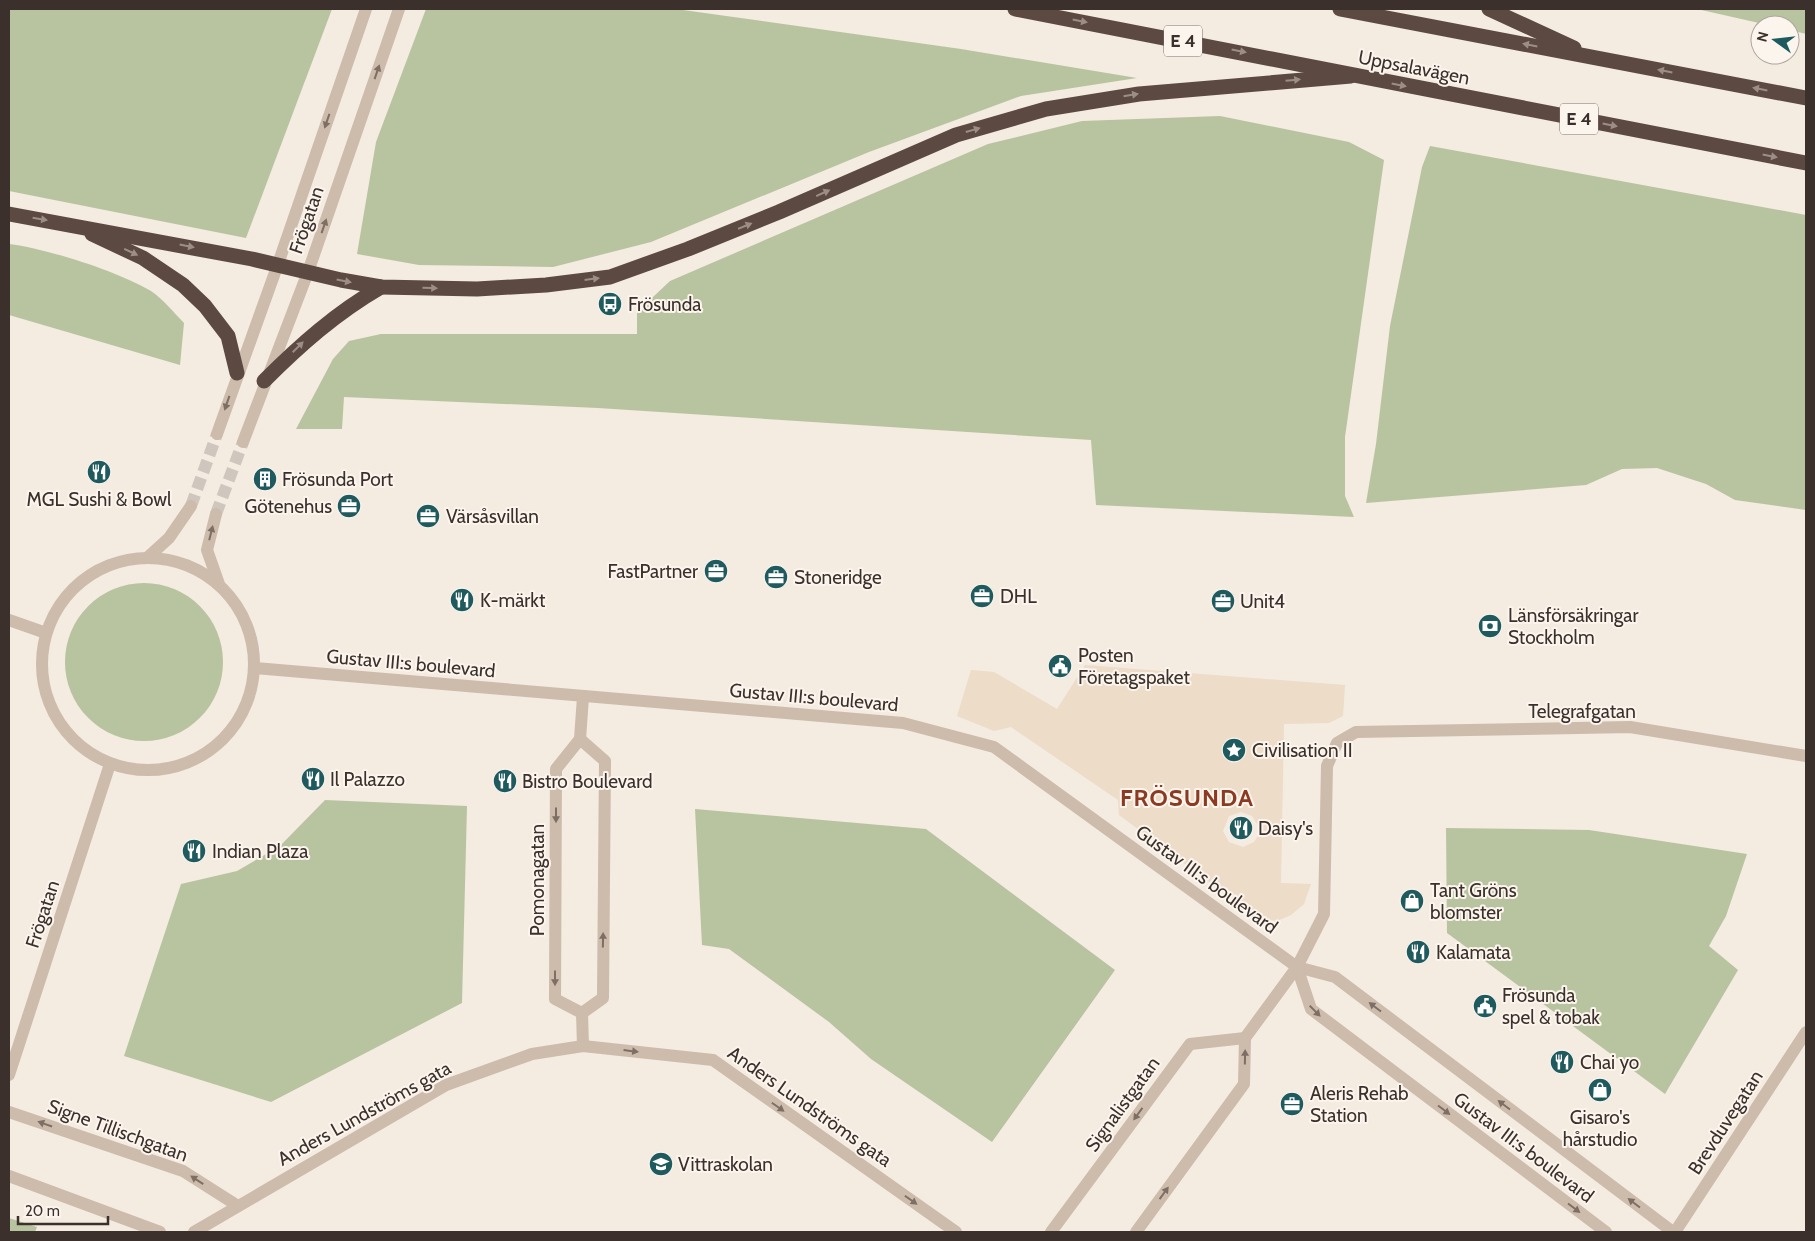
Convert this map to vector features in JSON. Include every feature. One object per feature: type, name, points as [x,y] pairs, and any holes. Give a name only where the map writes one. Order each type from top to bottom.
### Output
[{"type":"highway","name":"Uppsalavägen","points":[[1015,9],[1249,53],[1351,76],[1806,163]]},
{"type":"highway","points":[[1340,9],[1806,98]]},
{"type":"highway","points":[[1489,9],[1596,58]]},
{"type":"highway","points":[[9,214],[278,264],[381,287],[477,289],[546,285],[610,277],[688,249],[770,216],[956,135],[1046,109],[1139,94],[1351,76]]},
{"type":"highway","points":[[70,224],[144,258],[183,285],[205,306],[228,336],[237,373]]},
{"type":"highway","points":[[264,382],[305,340],[348,306],[381,287]]},
{"type":"street","name":"Frögatan","points":[[217,434],[366,9]]},
{"type":"street","name":"Frögatan","points":[[242,442],[308,272],[399,9]]},
{"type":"street","points":[[147,558],[169,538],[190,506]]},
{"type":"street","points":[[216,514],[207,550],[220,584],[245,619],[252,641],[255,668],[241,718],[226,739],[190,764],[147,772],[110,764],[73,741],[54,717],[41,672],[46,633],[60,602],[84,578],[119,561],[147,558],[180,562],[220,584]]},
{"type":"street","points":[[9,620],[46,633]]},
{"type":"street","name":"Gustav III:s boulevard","points":[[255,668],[903,723],[994,747],[1297,967],[1335,977],[1674,1232]]},
{"type":"street","points":[[583,696],[580,740],[605,761],[603,998],[582,1013],[583,1046]]},
{"type":"street","name":"Telegrafgatan","points":[[1297,967],[1324,914],[1327,766],[1337,743],[1356,732],[1630,727],[1806,756]]},
{"type":"street","name":"Pomonagatan","points":[[580,740],[556,769],[555,999],[582,1013]]},
{"type":"street","name":"Frögatan","points":[[9,1075],[110,764]]},
{"type":"street","points":[[1136,1232],[1244,1084],[1245,1038],[1297,967]]},
{"type":"street","name":"Gustav III:s boulevard","points":[[1297,967],[1311,1009],[1606,1232]]},
{"type":"street","name":"Brevduvegatan","points":[[1674,1232],[1806,1032]]},
{"type":"street","name":"Signalistgatan","points":[[1052,1232],[1190,1044],[1245,1038]]},
{"type":"street","name":"Anders Lundströms gata","points":[[194,1232],[446,1085],[532,1054],[583,1046],[713,1060],[956,1232]]},
{"type":"street","name":"Signe Tillischgatan","points":[[9,1112],[183,1171],[238,1206]]},
{"type":"street","points":[[9,1176],[160,1232]]},
{"type":"green space","points":[[9,9],[332,9],[246,238],[9,191]]},
{"type":"green space","points":[[426,9],[676,9],[961,49],[1137,78],[1021,96],[869,152],[651,242],[553,267],[419,265],[357,254],[376,142]]},
{"type":"green space","points":[[1697,9],[1806,9],[1806,34],[1800,32],[1800,15],[1750,15],[1750,21]]},
{"type":"green space","points":[[1220,116],[1349,142],[1384,160],[1345,437],[1345,496],[1354,517],[1096,505],[1091,440],[598,408],[344,397],[342,429],[296,429],[333,359],[349,341],[381,334],[637,334],[637,312],[670,281],[988,144],[1082,121]]},
{"type":"green space","points":[[1430,146],[1806,215],[1806,510],[1735,500],[1706,484],[1657,468],[1622,469],[1586,485],[1366,503],[1376,444],[1390,326],[1422,167]]},
{"type":"green space","points":[[9,244],[82,262],[137,283],[151,291],[184,323],[180,365],[9,315]]},
{"type":"green space","points":[[152,583],[167,586],[181,592],[200,606],[210,618],[220,639],[223,662],[220,685],[210,706],[200,718],[188,728],[167,738],[152,741],[136,741],[121,738],[100,728],[78,706],[66,677],[65,654],[68,639],[78,618],[100,596],[129,584]]},
{"type":"green space","points":[[325,800],[467,806],[462,1003],[271,1102],[124,1056],[181,884],[237,871],[280,846]]},
{"type":"green space","points":[[695,809],[926,829],[1115,970],[992,1142],[871,1059],[829,1022],[729,949],[702,945]]},
{"type":"green space","points":[[1446,828],[1589,830],[1747,854],[1726,916],[1709,946],[1738,970],[1665,1094],[1447,933]]},
{"type":"green space","points":[[9,1218],[37,1227],[35,1232],[9,1232]]},
{"type":"shaded area","points":[[1085,665],[1345,685],[1343,716],[1329,723],[1284,724],[1281,883],[1311,884],[1304,904],[1291,915],[1277,921],[1263,919],[1251,913],[1119,815],[1118,800],[1011,727],[994,731],[957,716],[971,670],[994,672],[1057,709]],"holes":[[[1241,812],[1252,816],[1259,827],[1258,836],[1254,842],[1243,847],[1229,842],[1223,831],[1229,816]]]},
{"type":"tunnel","points":[[191,506],[217,434]]},
{"type":"tunnel","points":[[216,514],[243,442]]},
{"type":"place","name":"Frösunda","points":[[610,304]]},
{"type":"place","name":"MGL Sushi & Bowl","points":[[99,472]]},
{"type":"place","name":"Frösunda Port","points":[[265,479]]},
{"type":"place","name":"Götenehus","points":[[349,506]]},
{"type":"place","name":"Värsåsvillan","points":[[428,516]]},
{"type":"place","name":"FastPartner","points":[[716,571]]},
{"type":"place","name":"Stoneridge","points":[[776,577]]},
{"type":"place","name":"DHL","points":[[982,596]]},
{"type":"place","name":"K-märkt","points":[[462,600]]},
{"type":"place","name":"Unit4","points":[[1223,601]]},
{"type":"place","name":"Länsförsäkringar Stockholm","points":[[1490,626]]},
{"type":"place","name":"Posten Företagspaket","points":[[1060,666]]},
{"type":"place","name":"Civilisation II","points":[[1234,750]]},
{"type":"place","name":"Il Palazzo","points":[[313,779]]},
{"type":"place","name":"Bistro Boulevard","points":[[505,781]]},
{"type":"place","name":"Daisy's","points":[[1241,828]]},
{"type":"place","name":"Indian Plaza","points":[[194,851]]},
{"type":"place","name":"Tant Gröns blomster","points":[[1412,901]]},
{"type":"place","name":"Kalamata","points":[[1418,952]]},
{"type":"place","name":"Frösunda spel & tobak","points":[[1485,1006]]},
{"type":"place","name":"Chai yo","points":[[1562,1062]]},
{"type":"place","name":"Gisaro's hårstudio","points":[[1600,1090]]},
{"type":"place","name":"Aleris Rehab Station","points":[[1292,1104]]},
{"type":"place","name":"Vittraskolan","points":[[661,1164]]},
{"type":"district","name":"FRÖSUNDA","points":[[1187,798]]}]
